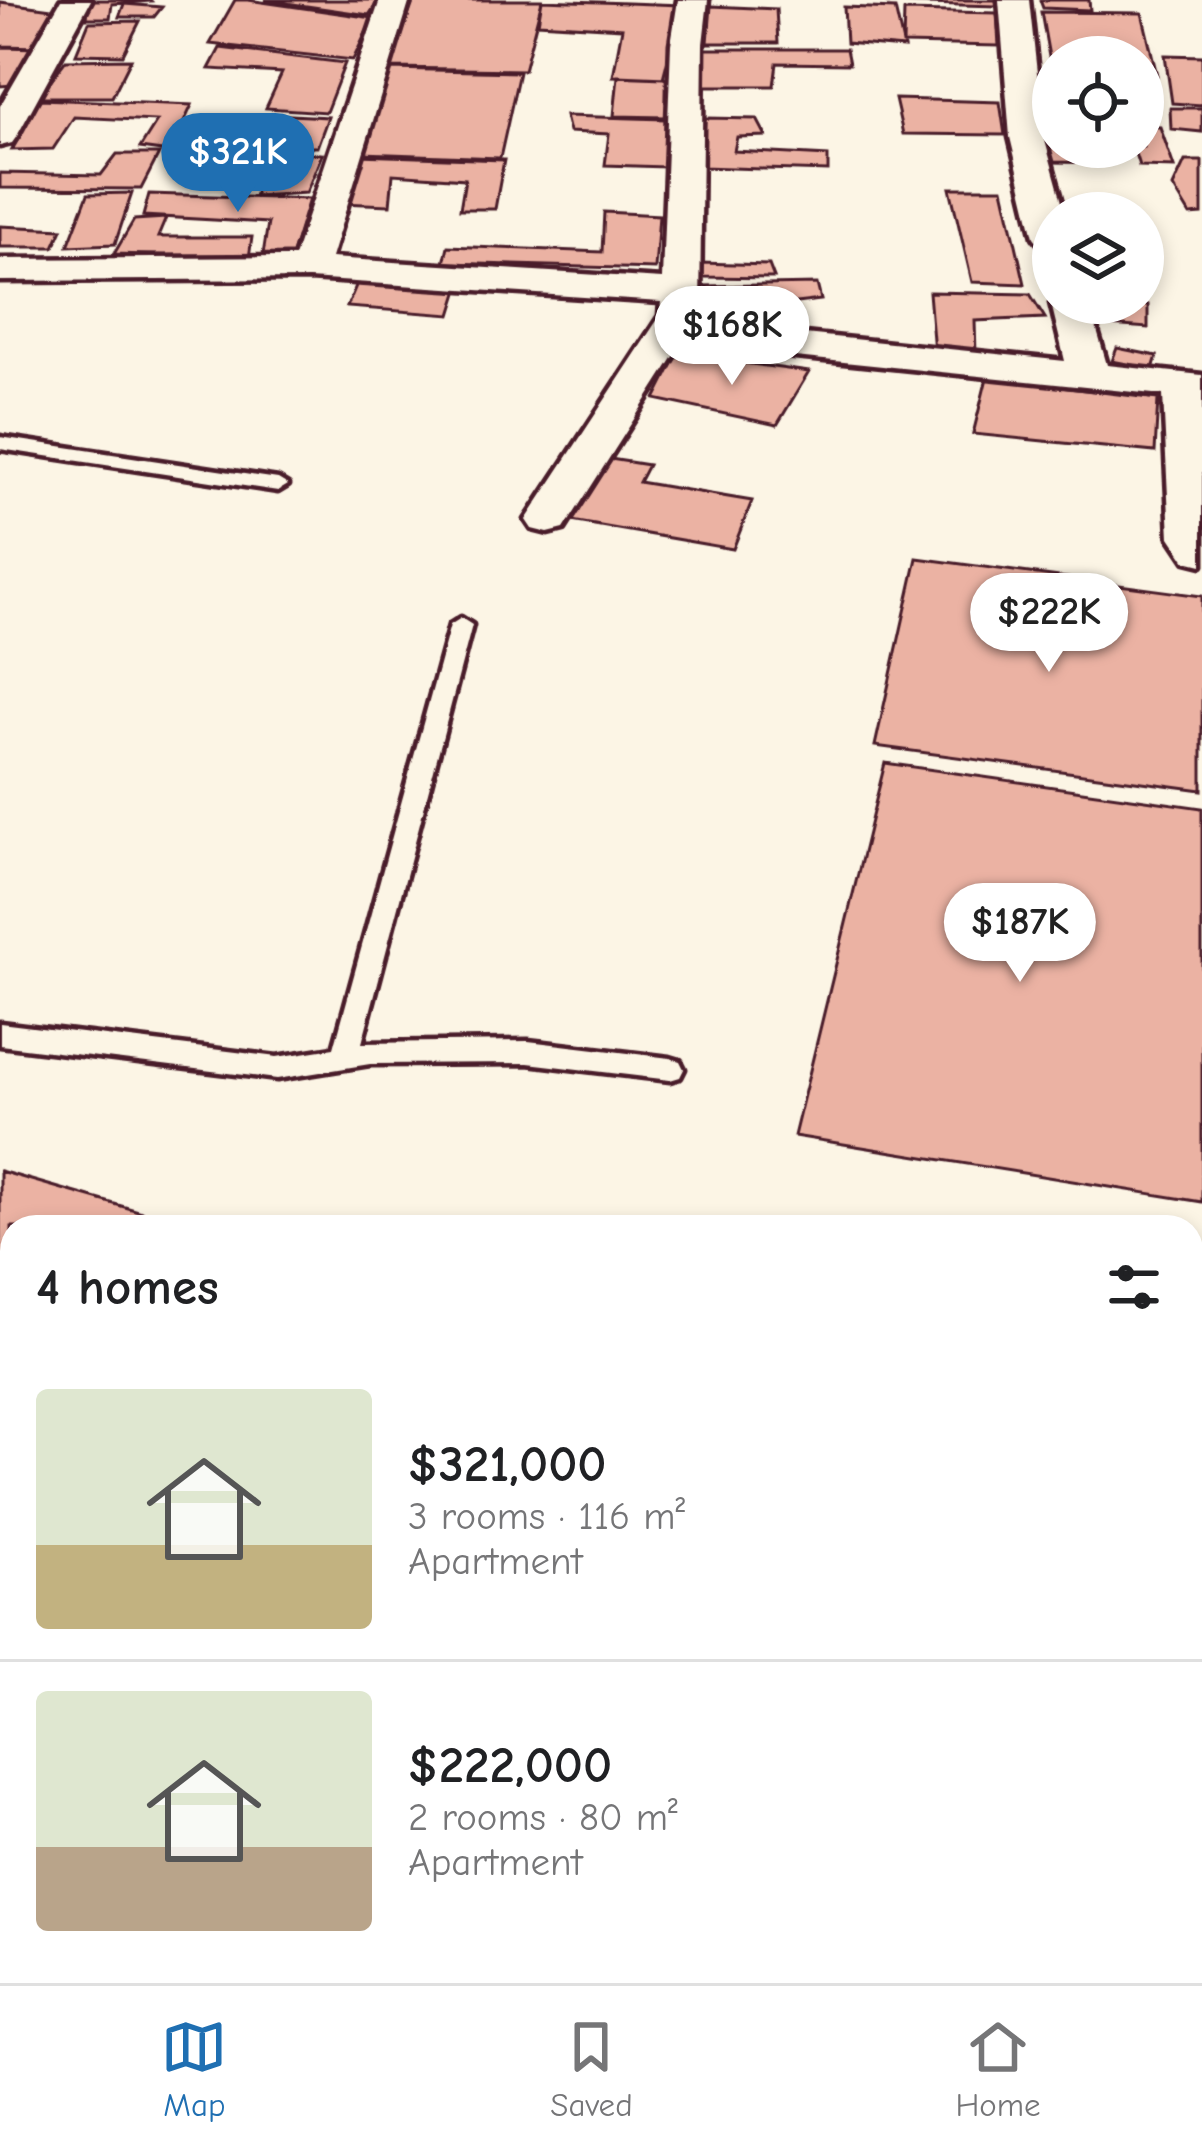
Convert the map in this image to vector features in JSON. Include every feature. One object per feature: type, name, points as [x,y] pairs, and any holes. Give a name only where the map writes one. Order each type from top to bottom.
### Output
[{"type":"street","points":[[0,136],[76,0]]},
{"type":"street","points":[[309,268],[395,0]]},
{"type":"street","points":[[548,520],[678,303],[687,44],[693,0]]},
{"type":"street","points":[[1014,0],[1027,137],[1041,192]]},
{"type":"street","points":[[0,270],[309,268],[678,303],[718,337],[1193,386],[1192,537],[1202,550]]},
{"type":"street","points":[[1076,324],[1090,377]]},
{"type":"lane","points":[[0,443],[278,485]]},
{"type":"lane","points":[[345,1057],[461,625]]},
{"type":"lane","points":[[0,1034],[278,1068],[345,1057],[528,1052],[670,1069]]},
{"type":"building","points":[[89,0],[151,1],[112,4],[110,18],[87,18]]},
{"type":"building","points":[[235,0],[373,18],[353,60],[210,44]]},
{"type":"building","points":[[265,0],[379,0],[369,15]]},
{"type":"building","points":[[414,0],[542,0],[524,70],[390,68]]},
{"type":"building","points":[[542,0],[682,5],[663,78],[613,76],[622,28],[538,23]]},
{"type":"building","points":[[996,0],[997,6],[887,3]]},
{"type":"building","points":[[1040,0],[1089,0],[1090,10],[1043,8]]},
{"type":"building","points":[[0,2],[59,10],[42,47],[0,46]]},
{"type":"building","points":[[124,4],[162,7],[154,17],[119,17]]},
{"type":"building","points":[[711,6],[776,9],[778,43],[708,43]]},
{"type":"building","points":[[844,7],[895,9],[904,48],[846,43]]},
{"type":"building","points":[[904,11],[997,13],[999,46],[903,44]]},
{"type":"building","points":[[1041,12],[1142,13],[1148,36],[1045,36]]},
{"type":"building","points":[[140,21],[123,55],[76,54],[89,22]]},
{"type":"building","points":[[0,47],[39,48],[14,85],[0,86]]},
{"type":"building","points":[[220,48],[345,63],[326,112],[266,108],[282,73],[209,69]]},
{"type":"building","points":[[704,49],[846,49],[849,64],[777,63],[774,86],[701,86]]},
{"type":"building","points":[[1165,55],[1202,56],[1202,105],[1172,103]]},
{"type":"building","points":[[131,59],[112,97],[38,97],[66,60]]},
{"type":"building","points":[[389,69],[519,72],[500,158],[362,153]]},
{"type":"building","points":[[618,76],[666,78],[667,117],[614,116]]},
{"type":"building","points":[[40,99],[192,105],[170,152],[140,148],[157,121],[74,117],[53,149],[12,150]]},
{"type":"building","points":[[895,99],[1000,102],[1005,135],[903,134]]},
{"type":"building","points":[[1170,108],[1202,108],[1202,132],[1171,129]]},
{"type":"building","points":[[270,114],[328,117],[317,147],[252,146]]},
{"type":"building","points":[[565,116],[665,119],[665,167],[605,165],[609,134],[569,132]]},
{"type":"building","points":[[705,118],[757,119],[766,136],[737,137],[734,151],[828,156],[828,171],[702,167]]},
{"type":"building","points":[[1164,138],[1174,167],[1164,167]]},
{"type":"building","points":[[272,151],[322,154],[306,193],[254,196]]},
{"type":"building","points":[[117,154],[159,154],[141,189],[0,188],[0,173],[101,175]]},
{"type":"building","points":[[358,155],[504,160],[495,209],[460,209],[465,179],[393,174],[390,205],[340,203]]},
{"type":"building","points":[[1185,161],[1202,161],[1202,214],[1190,215],[1173,187]]},
{"type":"building","points":[[950,188],[1003,188],[1025,284],[972,282]]},
{"type":"building","points":[[132,193],[115,244],[68,246],[88,194]]},
{"type":"building","points":[[149,194],[309,199],[292,254],[263,255],[268,223],[143,216]]},
{"type":"building","points":[[604,212],[659,215],[655,269],[444,263],[448,246],[602,252]]},
{"type":"building","points":[[166,218],[158,237],[252,237],[249,258],[114,254],[134,220]]},
{"type":"building","points":[[0,226],[62,229],[54,247],[0,247]]},
{"type":"building","points":[[699,263],[769,265],[774,278],[703,277]]},
{"type":"building","points":[[361,274],[462,280],[451,315],[347,307]]},
{"type":"building","points":[[817,284],[821,300],[780,305],[768,325],[729,315],[705,286]]},
{"type":"building","points":[[929,292],[1032,297],[1032,319],[975,321],[976,354],[934,352]]},
{"type":"building","points":[[1096,324],[1148,324],[1148,328]]},
{"type":"building","points":[[1117,348],[1157,356],[1153,369],[1112,361]]},
{"type":"building","points":[[678,354],[809,372],[777,425],[655,399]]},
{"type":"building","points":[[987,378],[1158,399],[1155,452],[973,434]]},
{"type":"building","points":[[604,458],[648,465],[639,482],[752,501],[733,549],[572,521]]},
{"type":"building","points":[[917,558],[1202,596],[1202,790],[875,746]]},
{"type":"building","points":[[885,763],[1202,808],[1202,1202],[794,1136]]},
{"type":"building","points":[[0,1171],[149,1214],[148,1215],[0,1215]]}]
